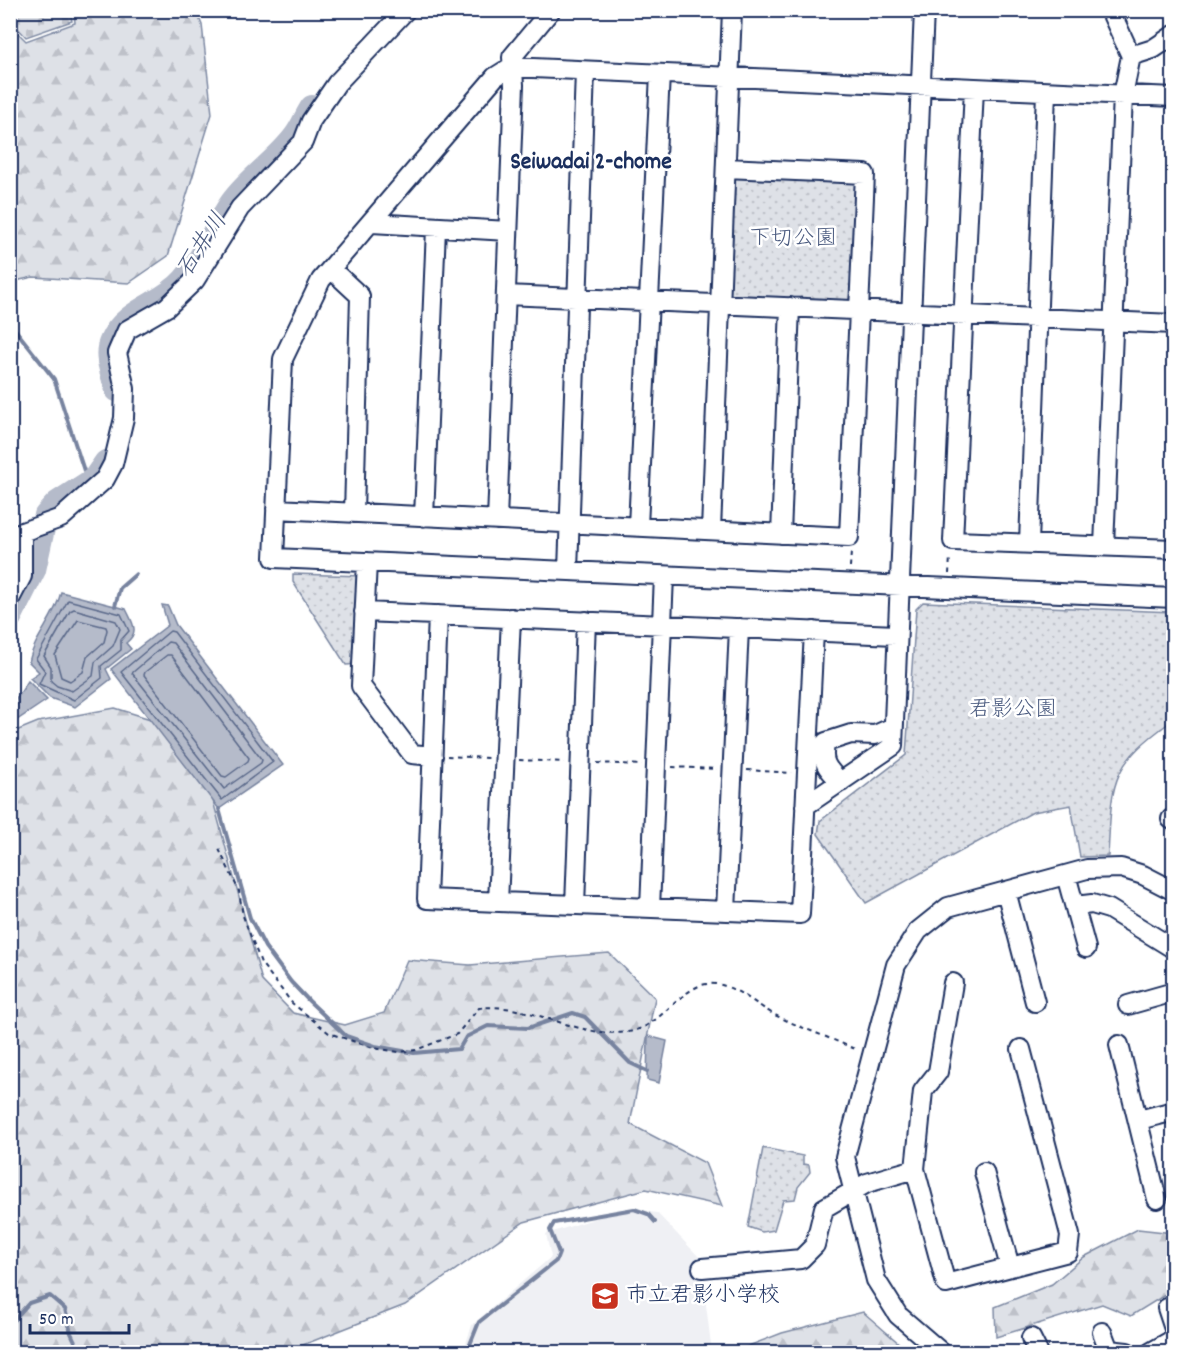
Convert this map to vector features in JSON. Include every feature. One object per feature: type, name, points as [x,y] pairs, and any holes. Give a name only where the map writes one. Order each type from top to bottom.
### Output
[{"type":"street","points":[[10,599],[22,576],[22,532],[62,518],[105,480],[113,464],[124,418],[125,389],[117,353],[127,330],[166,307],[195,280],[240,208],[303,142],[311,121],[337,83],[406,10]]},
{"type":"street","points":[[497,520],[514,85],[512,57],[551,10]]},
{"type":"street","points":[[711,530],[722,305],[732,10]]},
{"type":"street","points":[[805,806],[893,746],[924,10]]},
{"type":"street","points":[[1104,546],[1123,95],[1131,56],[1110,10]]},
{"type":"street","points":[[1131,56],[1153,49],[1173,35]]},
{"type":"street","points":[[1173,97],[511,67],[495,77],[321,280],[283,359],[274,558],[1173,598]]},
{"type":"street","points":[[568,571],[575,298],[585,71]]},
{"type":"street","points":[[638,526],[660,74]]},
{"type":"street","points":[[974,88],[953,541],[1173,549]]},
{"type":"street","points":[[1029,543],[1046,92]]},
{"type":"street","points":[[276,509],[849,537],[865,174],[726,168]]},
{"type":"street","points":[[372,223],[508,231]]},
{"type":"street","points":[[424,517],[436,228]]},
{"type":"street","points":[[331,269],[360,296],[354,513]]},
{"type":"street","points":[[506,295],[1173,324]]},
{"type":"street","points":[[782,534],[790,308]]},
{"type":"street","points":[[367,562],[361,686],[412,754],[433,756]]},
{"type":"street","points":[[650,908],[654,766],[664,576]]},
{"type":"street","points":[[364,612],[896,634]]},
{"type":"street","points":[[438,615],[427,899],[800,914],[814,631]]},
{"type":"street","points":[[498,902],[512,618]]},
{"type":"street","points":[[575,905],[586,621]]},
{"type":"street","points":[[726,911],[739,628]]},
{"type":"street","points":[[841,782],[826,768],[822,754],[826,742],[851,734],[875,735],[893,727]]},
{"type":"street","points":[[941,1353],[898,1315],[876,1280],[845,1157],[896,964],[918,931],[948,908],[1087,869],[1121,868],[1143,875],[1173,891]]},
{"type":"street","points":[[1066,875],[1086,948]]},
{"type":"street","points":[[1006,891],[1035,1002]]},
{"type":"street","points":[[1075,906],[1092,904],[1109,909],[1173,950]]},
{"type":"street","points":[[953,983],[938,1072],[923,1091],[915,1169],[946,1284],[1068,1252],[1070,1234],[1021,1049]]},
{"type":"street","points":[[1128,1005],[1173,992]]},
{"type":"street","points":[[1119,1045],[1157,1199]]},
{"type":"street","points":[[1139,1120],[1173,1111]]},
{"type":"street","points":[[702,1268],[801,1259],[815,1245],[824,1208],[867,1183],[915,1169]]},
{"type":"street","points":[[984,1172],[1010,1267]]},
{"type":"street","points":[[1167,1308],[1173,1329]]},
{"type":"street","points":[[1102,1332],[1113,1352]]},
{"type":"street","points":[[1151,1353],[1172,1340],[1173,1334]]},
{"type":"path","points":[[849,537],[849,584]]},
{"type":"path","points":[[949,588],[950,551],[953,541]]},
{"type":"path","points":[[433,756],[807,773]]},
{"type":"path","points":[[219,849],[239,891],[243,916],[261,963],[280,991],[329,1033],[373,1048],[399,1052],[416,1050],[457,1034],[479,1008],[491,1007],[513,1009],[581,1027],[628,1032],[660,1017],[700,986],[719,985],[751,998],[775,1016],[871,1056]]},
{"type":"shaded area","name":"市立君影小学校","points":[[626,1209],[657,1213],[700,1258],[712,1352],[463,1352],[472,1325],[551,1257],[546,1234]]},
{"type":"green space","points":[[10,11],[70,11],[72,21],[26,37],[11,21]]},
{"type":"green space","points":[[74,11],[196,11],[202,25],[212,114],[168,256],[129,283],[33,277],[11,282],[11,26],[26,41],[75,23]]},
{"type":"green space","name":"下切公園","points":[[738,172],[853,179],[860,186],[856,300],[849,306],[732,300],[726,293],[731,179]]},
{"type":"green space","points":[[293,574],[363,576],[360,664],[346,665],[293,582]]},
{"type":"green space","name":"君影公園","points":[[923,602],[1173,612],[1173,720],[1136,750],[1125,763],[1118,777],[1113,792],[1108,856],[1080,857],[1071,805],[1033,812],[866,903],[818,834],[820,821],[906,755],[916,609]]},
{"type":"green space","points":[[115,708],[160,722],[212,797],[262,981],[293,1013],[345,1025],[384,1013],[407,960],[470,965],[609,953],[655,998],[630,1124],[705,1163],[722,1206],[646,1189],[524,1222],[405,1305],[285,1352],[11,1352],[11,733],[38,722]]},
{"type":"green space","points":[[763,1148],[803,1156],[803,1164],[809,1165],[810,1172],[798,1187],[795,1199],[783,1200],[774,1230],[762,1232],[748,1227]]},
{"type":"green space","points":[[1138,1229],[1173,1233],[1173,1290],[1131,1316],[1102,1304],[996,1337],[995,1307],[1052,1284],[1084,1257]]},
{"type":"green space","points":[[863,1312],[909,1352],[733,1352],[782,1333]]},
{"type":"water","points":[[61,592],[126,609],[134,628],[133,635],[126,643],[131,649],[106,669],[111,679],[75,707],[50,698],[30,678],[39,672],[29,662],[32,653]]},
{"type":"water","points":[[162,605],[168,606],[176,625],[283,765],[219,809],[111,669],[168,625]]},
{"type":"water","points":[[28,681],[47,700],[11,724],[11,707]]},
{"type":"water","points":[[648,1036],[667,1041],[659,1083],[647,1080]]},
{"type":"waterway","name":"石井川","points":[[117,390],[108,353],[117,330],[134,314],[165,296],[184,280],[198,262],[232,202],[247,184],[289,144],[312,107]]},
{"type":"waterway","points":[[10,323],[54,379],[88,483]]},
{"type":"waterway","name":"石井川","points":[[10,618],[34,570],[46,515],[57,503],[94,479],[106,462]]},
{"type":"waterway","points":[[115,606],[120,588],[136,574]]},
{"type":"waterway","points":[[219,809],[250,918],[265,947],[291,982],[346,1036],[375,1046],[414,1053],[459,1049],[466,1037],[488,1026],[528,1028],[573,1013],[585,1017],[630,1063],[647,1071]]},
{"type":"waterway","points":[[467,1352],[479,1322],[556,1261],[559,1253],[550,1230],[554,1223],[634,1209],[648,1214],[655,1222]]},
{"type":"waterway","points":[[10,1324],[29,1303],[50,1296],[65,1309],[71,1333],[80,1352]]},
{"type":"place","name":"市立君影小学校","points":[[605,1296]]},
{"type":"district","name":"Seiwadai 2-chome","points":[[591,163]]}]
